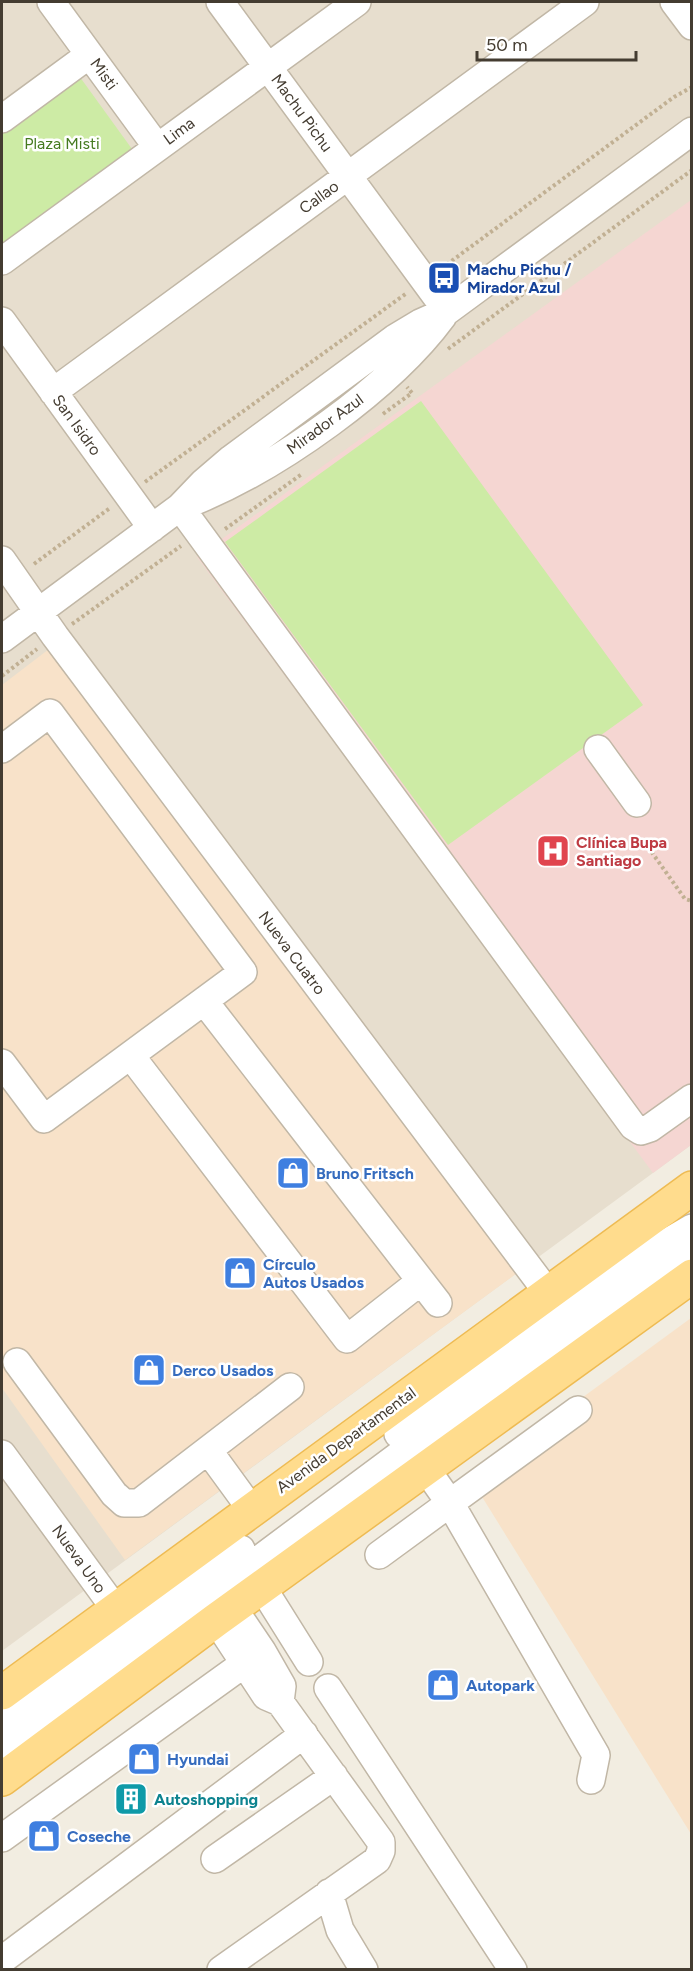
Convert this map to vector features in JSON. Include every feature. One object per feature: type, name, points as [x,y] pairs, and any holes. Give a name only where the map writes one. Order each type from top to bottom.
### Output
[{"type":"main road","name":"Avenida Departamental","points":[[2,1779],[135,1638],[251,1509],[692,1188]]},
{"type":"main road","name":"Avenida Departamental","points":[[2,1693],[135,1638],[225,1614],[692,1276]]},
{"type":"street","name":"Misti","points":[[51,2],[157,147]]},
{"type":"street","name":"Machu Pichu","points":[[220,2],[447,311]]},
{"type":"street","name":"Lima","points":[[2,261],[357,2]]},
{"type":"street","name":"Callao","points":[[53,392],[585,2]]},
{"type":"street","points":[[674,2],[692,26]]},
{"type":"street","points":[[2,119],[89,55]]},
{"type":"street","name":"Mirador Azul","points":[[2,639],[180,507],[231,459],[387,344],[420,323],[447,311],[692,131]]},
{"type":"street","name":"San Isidro","points":[[2,321],[152,528]]},
{"type":"street","points":[[180,507],[633,1126],[641,1131],[651,1128],[692,1098]]},
{"type":"street","name":"Nueva Cuatro","points":[[8,569],[548,1293]]},
{"type":"street","points":[[2,748],[50,713],[243,972],[45,1119],[2,1063]]},
{"type":"street","points":[[598,749],[637,803]]},
{"type":"street","points":[[204,1001],[438,1303]]},
{"type":"street","points":[[131,1056],[347,1339],[421,1281]]},
{"type":"street","points":[[2,1751],[135,1638],[609,1279],[692,1228]]},
{"type":"street","points":[[2,1726],[135,1638],[692,1251]]},
{"type":"street","points":[[17,1362],[114,1494],[124,1503],[139,1503],[290,1387]]},
{"type":"street","points":[[379,1554],[578,1410]]},
{"type":"street","points":[[208,1450],[251,1509]]},
{"type":"street","name":"Nueva Uno","points":[[2,1454],[135,1638]]},
{"type":"street","points":[[426,1469],[450,1503],[596,1755],[591,1780]]},
{"type":"street","points":[[262,1587],[309,1662]]},
{"type":"street","points":[[221,1970],[377,1860],[381,1851],[381,1842],[304,1734],[280,1702],[266,1696],[245,1663],[225,1614]]},
{"type":"street","points":[[225,1614],[262,1651],[282,1686],[280,1702]]},
{"type":"street","points":[[2,1838],[245,1663]]},
{"type":"street","points":[[328,1688],[513,1970]]},
{"type":"street","points":[[2,1960],[304,1734]]},
{"type":"street","points":[[215,1859],[334,1776]]},
{"type":"street","points":[[358,1808],[373,1807],[416,1823]]},
{"type":"street","points":[[329,1893],[340,1930],[364,1970]]},
{"type":"path","points":[[8,569],[128,495],[674,97],[692,87]]},
{"type":"path","points":[[648,847],[685,899],[692,901]]},
{"type":"shaded area","points":[[2,2],[691,2],[691,1145],[2,1651]]},
{"type":"shaded area","name":"Clínica Bupa Santiago","points":[[691,200],[691,1145],[653,1173],[197,557]]},
{"type":"shaded area","points":[[70,633],[539,1257],[125,1560],[2,1388],[2,685]]},
{"type":"shaded area","points":[[691,1318],[691,1834],[471,1479]]},
{"type":"green space","name":"Plaza Misti","points":[[77,73],[132,149],[2,244],[2,129]]},
{"type":"green space","points":[[421,401],[643,705],[448,845],[225,542]]},
{"type":"place","name":"Machu Pichu / Mirador Azul","points":[[444,278]]},
{"type":"place","name":"Clínica Bupa Santiago","points":[[553,851]]},
{"type":"place","name":"Bruno Fritsch","points":[[293,1173]]},
{"type":"place","name":"Círculo Autos Usados","points":[[240,1273]]},
{"type":"place","name":"Derco Usados","points":[[149,1370]]},
{"type":"place","name":"Autopark","points":[[443,1685]]},
{"type":"place","name":"Hyundai","points":[[144,1759]]},
{"type":"place","name":"Autoshopping","points":[[131,1799]]},
{"type":"place","name":"Coseche","points":[[44,1836]]}]
